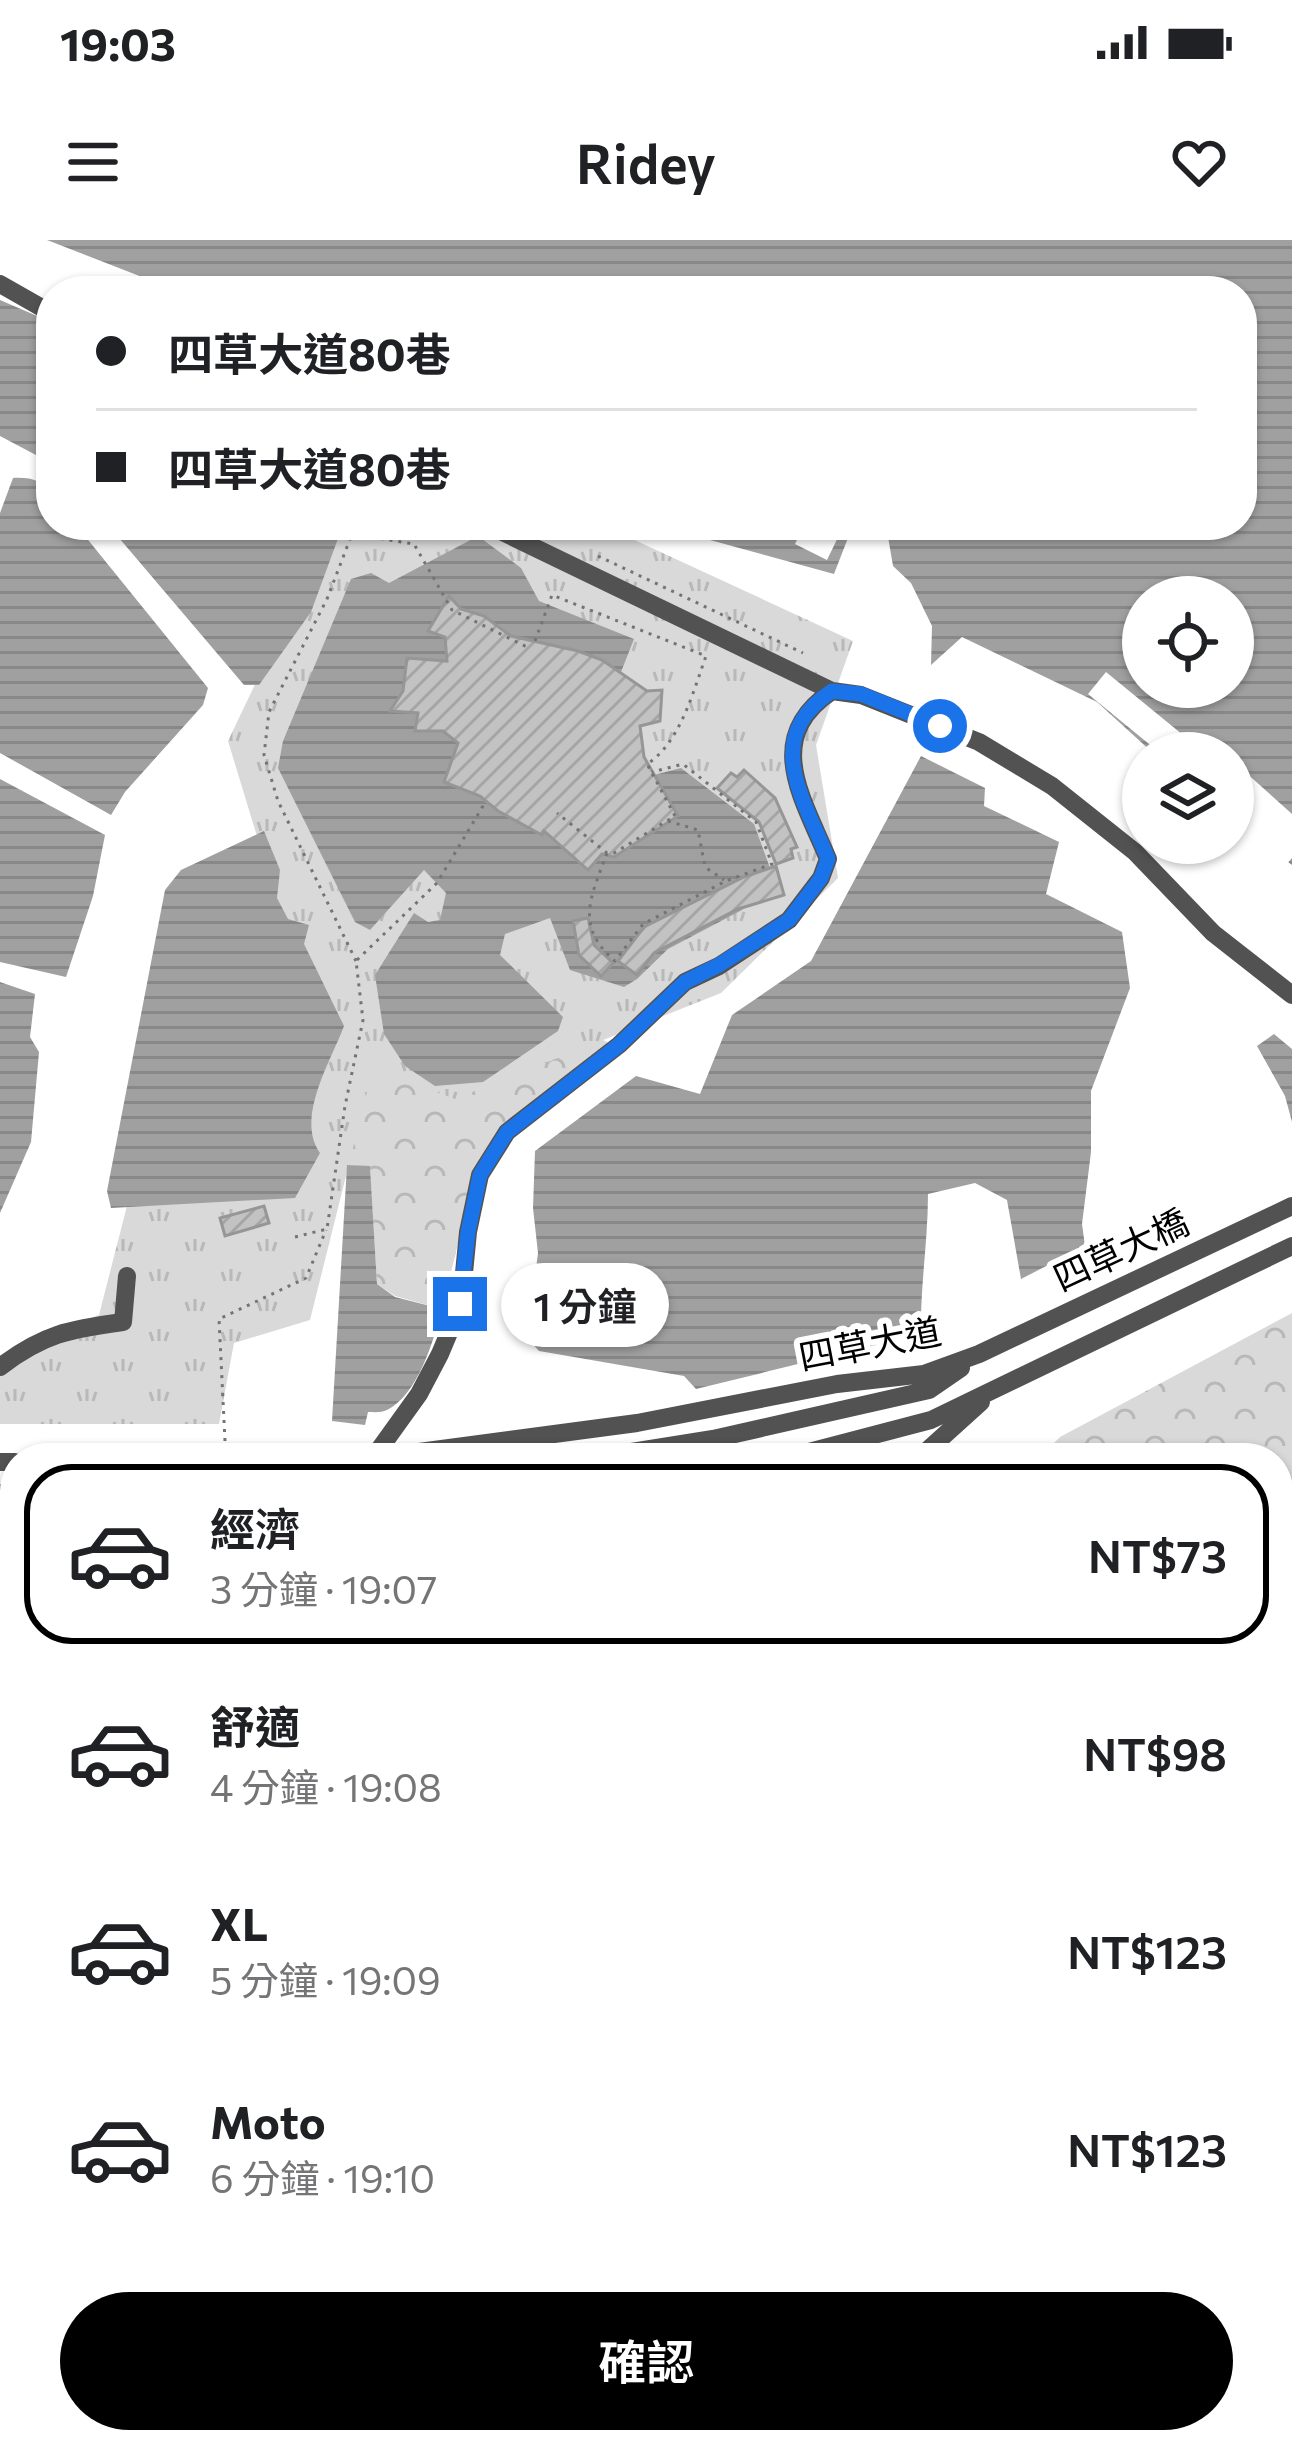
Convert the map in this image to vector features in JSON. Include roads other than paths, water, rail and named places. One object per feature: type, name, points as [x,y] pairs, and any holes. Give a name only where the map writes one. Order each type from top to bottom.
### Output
[{"type":"street","points":[[0,284],[36,304]]},
{"type":"street","points":[[519,540],[832,691],[861,694],[980,742],[1052,787],[1135,852],[1213,932],[1292,995]]},
{"type":"street","points":[[384,1443],[418,1394],[447,1337],[460,1304],[480,1175],[507,1132],[619,1045],[685,982],[789,920],[821,878],[828,859],[797,784],[790,754],[798,724],[813,704],[832,691]]},
{"type":"street","name":"四草大橋","points":[[979,1354],[1292,1206]]},
{"type":"street","name":"四草大橋","points":[[998,1387],[1292,1246]]},
{"type":"street","points":[[0,1367],[31,1343],[67,1329],[123,1322],[127,1276]]},
{"type":"street","name":"四草大道","points":[[487,1443],[637,1423],[837,1384],[924,1374],[979,1354]]},
{"type":"street","name":"四草大道","points":[[688,1443],[928,1390],[979,1354]]},
{"type":"street","points":[[843,1443],[931,1420],[998,1387]]},
{"type":"street","points":[[936,1443],[998,1387]]}]
